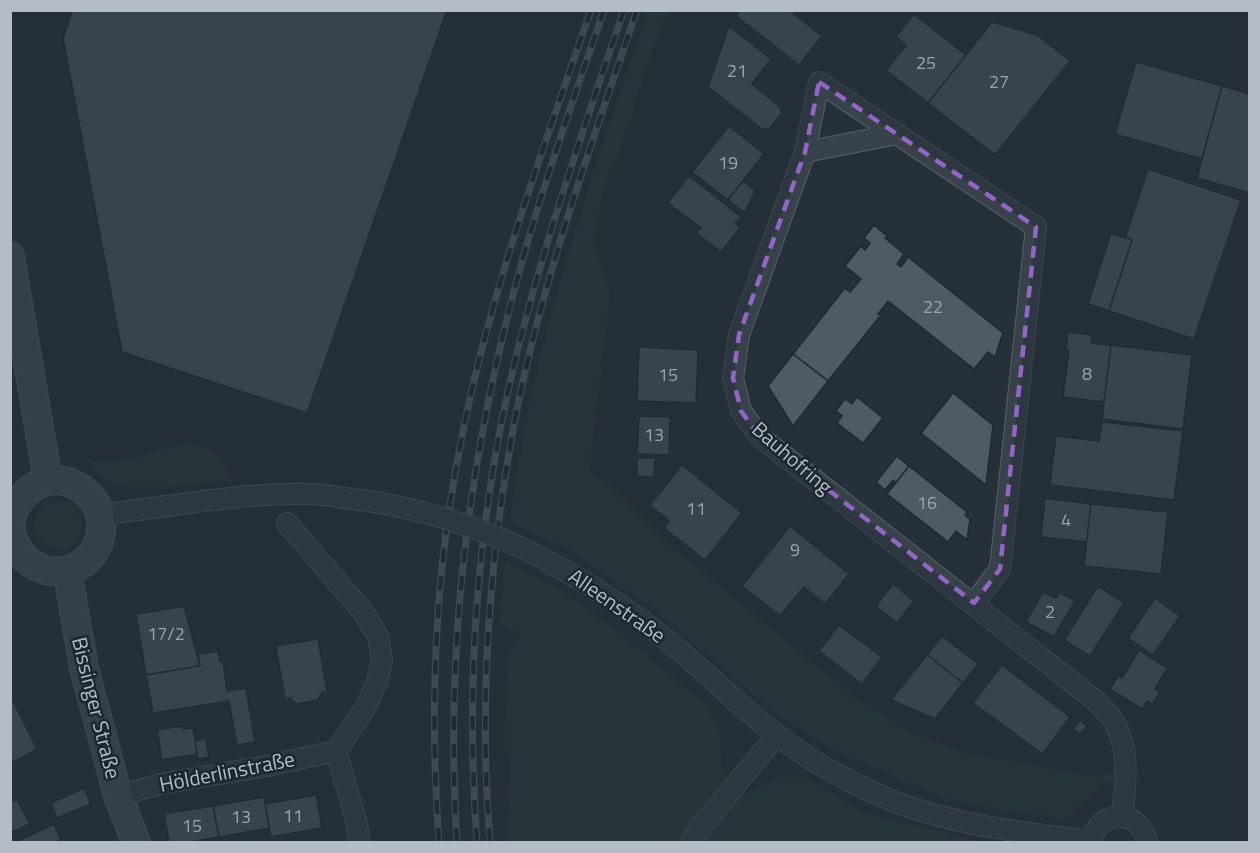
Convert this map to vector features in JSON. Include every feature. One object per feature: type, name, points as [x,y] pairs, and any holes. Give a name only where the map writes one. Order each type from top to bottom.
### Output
[{"type":"main road","points":[[10,256],[48,481]]},
{"type":"main road","points":[[48,481],[68,483],[86,492],[95,502],[100,515],[101,529],[95,549],[80,565],[67,570],[50,571],[35,567],[22,557],[14,543],[10,527],[16,503],[35,485],[48,481]]},
{"type":"main road","name":"Bissinger Straße","points":[[67,570],[84,668],[118,795],[136,843]]},
{"type":"street","name":"Bauhofring","points":[[974,603],[1000,569],[1036,227],[819,82],[805,152],[740,335],[733,378],[741,411],[759,436],[1096,700],[1112,719],[1123,742],[1126,758],[1122,817]]},
{"type":"street","points":[[805,152],[897,134]]},
{"type":"street","name":"Alleenstraße","points":[[100,515],[256,495],[311,494],[362,500],[420,511],[470,526],[528,551],[611,598],[661,635],[777,735],[862,787],[916,808],[980,826],[1092,842]]},
{"type":"street","points":[[287,523],[364,613],[378,636],[382,660],[377,682],[366,707],[336,751],[355,816],[360,843]]},
{"type":"street","points":[[691,843],[699,829],[777,735]]},
{"type":"street","name":"Hölderlinstraße","points":[[118,795],[160,784],[267,766],[336,751]]},
{"type":"street","points":[[1092,842],[1099,825],[1106,820],[1122,817],[1133,820],[1140,826],[1147,843]]},
{"type":"highlighted area","points":[[819,82],[1036,227],[1000,569],[974,603],[759,436],[741,411],[733,378],[739,335],[805,152]]},
{"type":"green space","points":[[648,11],[667,11],[598,212],[596,244],[610,293],[589,471],[618,492],[655,532],[853,696],[908,731],[962,752],[1091,776],[1118,771],[1118,781],[1102,783],[1067,819],[997,809],[944,798],[837,752],[776,714],[656,611],[574,553],[510,522],[518,465],[548,324],[588,189]]},
{"type":"green space","points":[[188,443],[205,447],[216,454],[232,480],[166,487],[114,484],[103,479],[86,457],[99,461],[124,460]]},
{"type":"green space","points":[[58,501],[75,508],[82,525],[75,542],[58,549],[41,542],[34,525],[41,508]]},
{"type":"green space","points":[[505,561],[556,586],[609,625],[705,703],[722,737],[721,767],[746,795],[779,777],[806,776],[864,813],[983,842],[507,842],[510,756],[505,755],[508,655],[521,633],[499,622]]},
{"type":"building","points":[[73,10],[447,10],[307,413],[122,352],[63,38]]},
{"type":"building","points":[[740,10],[789,10],[822,36],[799,65],[736,16]]},
{"type":"building","points":[[914,14],[966,55],[928,103],[886,70],[906,45],[896,37]]},
{"type":"building","points":[[992,22],[1037,35],[1070,61],[995,155],[928,103]]},
{"type":"building","points":[[729,26],[771,59],[752,84],[779,106],[782,113],[769,129],[762,129],[708,87]]},
{"type":"building","points":[[1136,62],[1222,86],[1202,159],[1115,134]]},
{"type":"building","points":[[1222,86],[1250,94],[1250,193],[1197,178]]},
{"type":"building","points":[[729,126],[764,154],[728,200],[692,172]]},
{"type":"building","points":[[1148,169],[1241,200],[1194,339],[1109,311],[1132,240],[1125,238]]},
{"type":"building","points":[[689,176],[741,217],[735,224],[740,228],[721,252],[696,233],[701,228],[668,203]]},
{"type":"building","points":[[743,181],[755,191],[745,213],[728,200]]},
{"type":"building","points":[[874,225],[904,254],[897,264],[901,267],[908,257],[1003,333],[995,357],[988,352],[974,369],[888,301],[878,314],[881,315],[828,381],[793,354],[845,288],[850,292],[861,279],[845,266],[861,246],[865,250],[870,243],[864,238]]},
{"type":"building","points":[[1111,233],[1132,240],[1109,311],[1088,304]]},
{"type":"building","points":[[1068,332],[1092,335],[1091,343],[1111,345],[1104,402],[1063,397],[1069,351],[1066,351]]},
{"type":"building","points":[[1111,345],[1192,355],[1183,429],[1102,419]]},
{"type":"building","points":[[639,347],[698,350],[696,403],[637,401]]},
{"type":"building","points":[[793,354],[828,381],[793,426],[768,386]]},
{"type":"building","points":[[953,393],[993,425],[986,485],[921,433]]},
{"type":"building","points":[[857,397],[883,418],[863,443],[837,423],[842,416],[836,411],[845,399],[852,404]]},
{"type":"building","points":[[639,416],[670,417],[669,455],[637,454]]},
{"type":"building","points":[[1102,422],[1183,431],[1174,500],[1050,485],[1056,436],[1099,441]]},
{"type":"building","points":[[897,456],[909,466],[896,483],[893,480],[885,490],[876,482]]},
{"type":"building","points":[[637,458],[655,458],[654,477],[637,476]]},
{"type":"building","points":[[682,465],[742,513],[705,560],[664,528],[669,521],[650,505]]},
{"type":"building","points":[[909,466],[967,512],[965,515],[970,519],[967,540],[956,531],[948,542],[887,494]]},
{"type":"building","points":[[1045,498],[1091,504],[1087,542],[1041,537]]},
{"type":"building","points":[[1091,504],[1168,512],[1161,574],[1084,566]]},
{"type":"building","points":[[790,526],[849,574],[825,604],[804,587],[780,616],[742,586]]},
{"type":"building","points":[[893,584],[914,601],[897,623],[876,606]]},
{"type":"building","points":[[1098,586],[1124,603],[1090,656],[1064,640]]},
{"type":"building","points":[[1043,592],[1056,598],[1059,592],[1075,601],[1054,637],[1026,622]]},
{"type":"building","points":[[1155,598],[1180,616],[1153,655],[1128,638]]},
{"type":"building","points":[[184,606],[200,666],[146,675],[136,614]]},
{"type":"building","points":[[839,625],[882,657],[862,684],[819,651]]},
{"type":"building","points":[[942,636],[978,664],[963,683],[927,655]]},
{"type":"building","points":[[318,639],[327,692],[322,692],[318,700],[296,704],[291,698],[285,699],[276,646]]},
{"type":"building","points":[[1139,650],[1167,668],[1155,689],[1160,692],[1152,704],[1147,701],[1142,709],[1110,689],[1118,676],[1122,678]]},
{"type":"building","points":[[218,651],[220,662],[223,662],[227,691],[246,688],[255,742],[237,745],[229,701],[153,713],[146,675],[200,666],[198,654]]},
{"type":"building","points":[[927,655],[963,683],[935,719],[891,700]]},
{"type":"building","points":[[1002,665],[1070,717],[1042,754],[973,703]]},
{"type":"building","points":[[10,695],[37,749],[10,764]]},
{"type":"building","points":[[1080,720],[1087,726],[1080,734],[1073,729]]},
{"type":"building","points":[[182,726],[183,729],[193,728],[198,754],[162,760],[157,730]]},
{"type":"building","points":[[206,739],[209,757],[198,759],[195,741]]},
{"type":"building","points":[[84,788],[91,804],[57,818],[51,803]]},
{"type":"building","points":[[316,795],[322,828],[271,837],[265,804]]},
{"type":"building","points":[[264,797],[269,828],[219,837],[213,806]]},
{"type":"building","points":[[17,799],[30,824],[10,833],[10,802]]},
{"type":"building","points":[[213,806],[219,837],[190,842],[169,842],[164,814]]},
{"type":"building","points":[[54,824],[61,840],[16,842]]},
{"type":"railway","points":[[439,842],[435,739],[437,636],[446,533],[463,431],[488,324],[504,271],[537,166],[591,10]]},
{"type":"railway","points":[[457,842],[454,773],[457,634],[463,564],[484,427],[514,291],[534,220],[604,10]]},
{"type":"railway","points":[[477,842],[473,723],[477,602],[483,542],[501,424],[525,320],[551,231],[624,10]]},
{"type":"railway","points":[[490,842],[485,742],[488,641],[496,541],[511,441],[535,331],[550,277],[637,10]]}]
